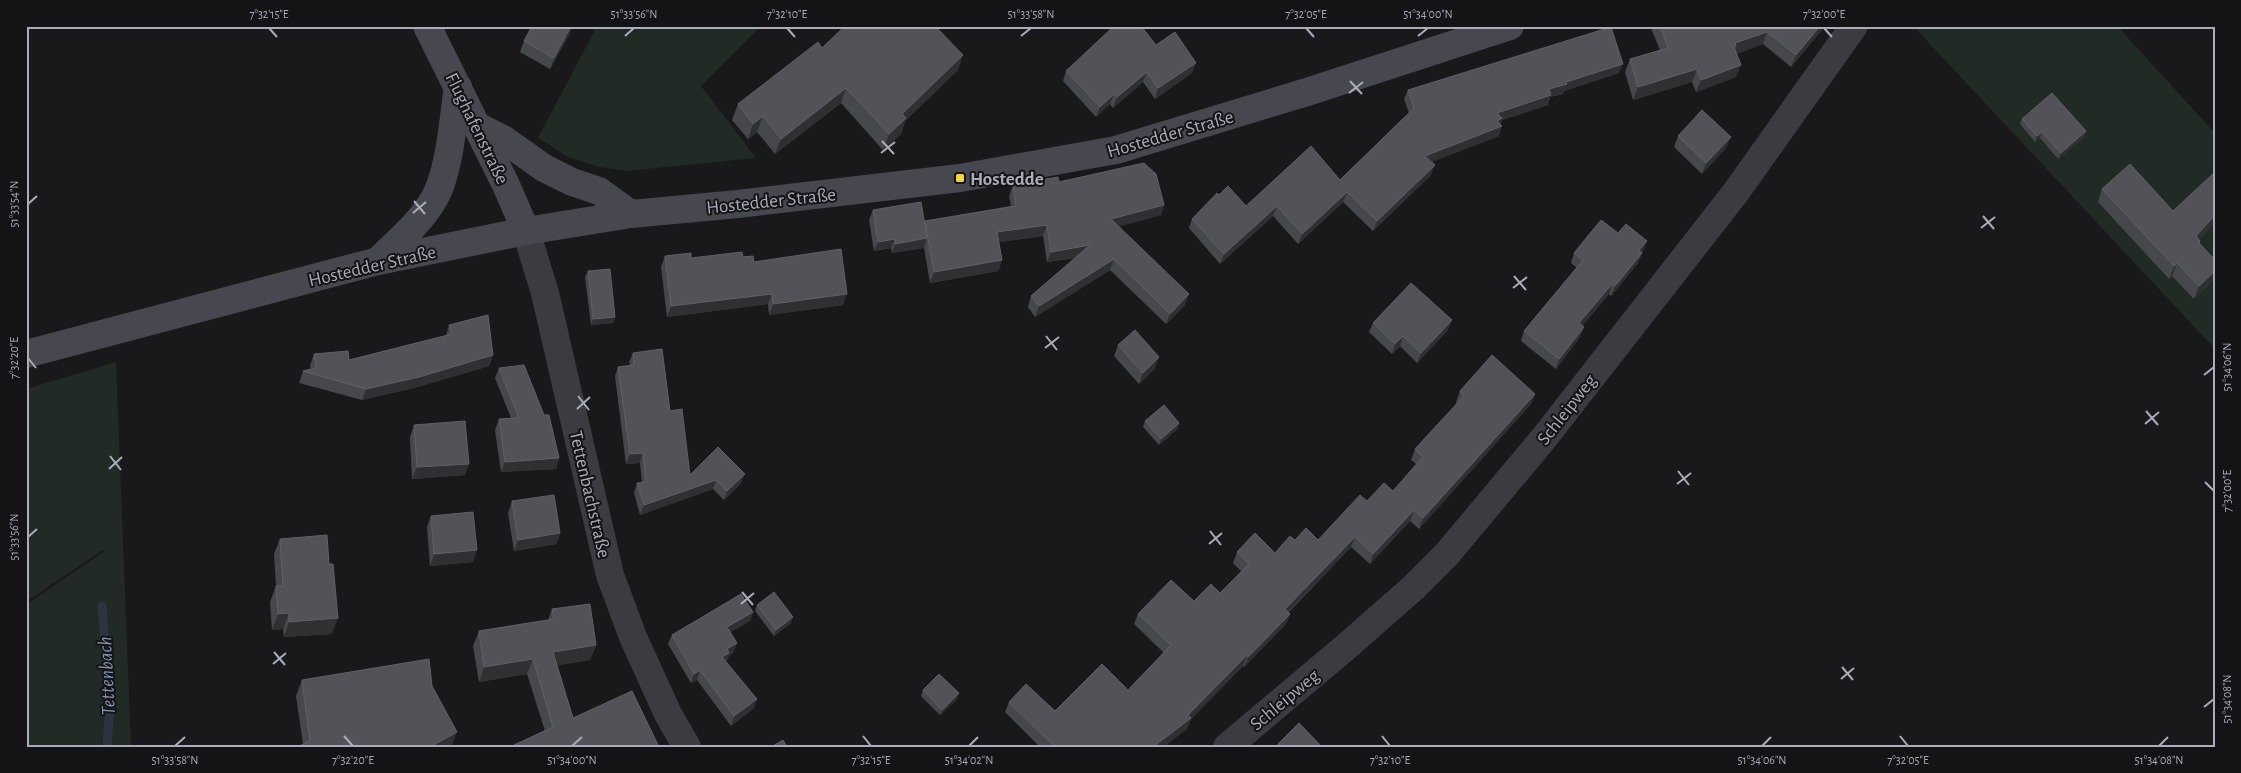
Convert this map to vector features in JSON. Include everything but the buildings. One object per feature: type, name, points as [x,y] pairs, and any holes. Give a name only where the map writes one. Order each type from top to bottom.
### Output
[{"type":"main road","name":"Flughafenstraße","points":[[427,26],[478,126],[526,231]]},
{"type":"main road","name":"Hostedder Straße","points":[[26,354],[378,262],[526,231],[631,214],[747,203],[960,178],[1116,150],[1307,92],[1510,26]]},
{"type":"main road","points":[[378,262],[424,214],[435,197],[442,179],[458,87]]},
{"type":"main road","points":[[478,126],[502,139],[544,168],[572,182],[599,191],[631,214]]},
{"type":"street","name":"Schleipweg","points":[[1227,747],[1347,646],[1413,588],[1448,554],[1544,438],[1730,199],[1854,26]]},
{"type":"street","name":"Tettenbachstraße","points":[[526,231],[543,288],[610,574],[633,637],[668,714],[687,747]]},
{"type":"shaded area","points":[[597,26],[761,26],[701,86],[756,158],[627,171],[599,167],[568,157],[538,138]]},
{"type":"shaded area","points":[[1913,26],[2117,26],[2215,133],[2215,349]]},
{"type":"shaded area","points":[[116,362],[131,747],[26,747],[26,389]],"holes":[[[104,551],[29,603],[29,600]]]},
{"type":"waterway","name":"Tettenbach","points":[[102,606],[110,704],[107,747]]},
{"type":"place","name":"Hostedde","points":[[960,178]]}]
